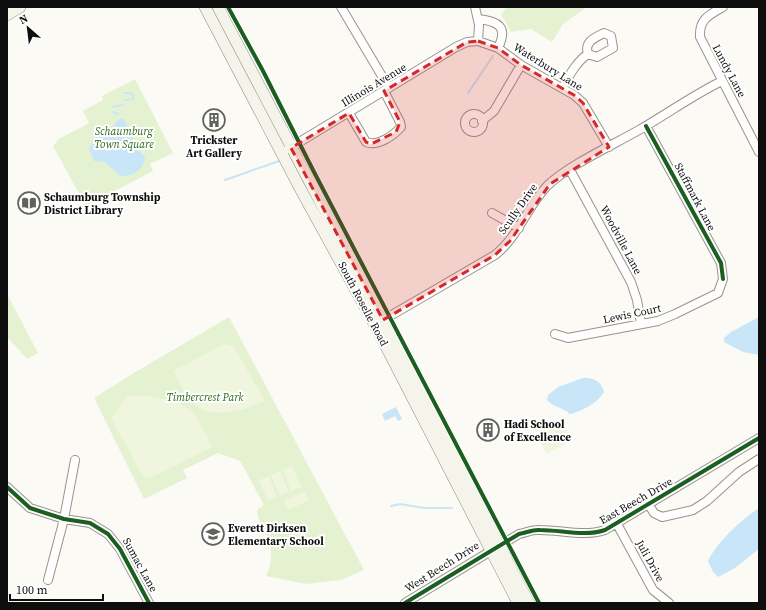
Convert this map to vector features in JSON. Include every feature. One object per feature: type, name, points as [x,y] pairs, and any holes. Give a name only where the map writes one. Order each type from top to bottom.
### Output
[{"type":"main road","points":[[7,15],[20,7]]},
{"type":"main road","name":"South Roselle Road","points":[[205,7],[287,150],[379,323],[495,548],[529,603]]},
{"type":"main road","name":"South Roselle Road","points":[[218,7],[287,150]]},
{"type":"main road","name":"South Roselle Road","points":[[495,548],[518,603]]},
{"type":"street","points":[[341,7],[387,90],[401,127],[396,132],[376,144],[371,144],[366,142],[349,113]]},
{"type":"street","points":[[475,7],[480,26],[478,40]]},
{"type":"street","name":"Lundy Lane","points":[[723,7],[702,20],[700,36],[759,152]]},
{"type":"street","name":"Waterbury Lane","points":[[478,19],[496,22],[502,28],[503,35],[498,48]]},
{"type":"street","name":"Illinois Avenue","points":[[287,150],[456,48],[467,42],[478,40]]},
{"type":"street","name":"Waterbury Lane","points":[[478,40],[498,48],[521,65],[563,88],[583,103],[609,147]]},
{"type":"street","points":[[563,88],[582,58],[588,54]]},
{"type":"street","points":[[482,121],[494,111],[521,65]]},
{"type":"street","name":"Scully Drive","points":[[379,323],[495,255],[510,241],[539,195],[550,184],[570,170],[646,126],[703,90],[722,81]]},
{"type":"street","name":"Staffmark Lane","points":[[646,126],[721,263],[723,279]]},
{"type":"street","name":"Woodville Lane","points":[[570,170],[631,282],[637,300],[641,324]]},
{"type":"street","points":[[492,213],[519,228]]},
{"type":"street","name":"Lewis Court","points":[[555,334],[568,338],[658,321],[718,293],[723,279]]},
{"type":"street","name":"East Beech Drive","points":[[495,548],[519,534],[538,529],[574,533],[596,533],[618,524],[759,438]]},
{"type":"street","points":[[649,505],[654,513],[662,517],[693,510],[707,501],[739,472],[759,459]]},
{"type":"street","points":[[48,580],[64,519],[75,460]]},
{"type":"street","name":"Sumac Lane","points":[[7,487],[30,508],[64,519],[90,523],[116,542],[149,603]]},
{"type":"street","name":"Juli Drive","points":[[618,524],[653,590],[667,603]]},
{"type":"street","name":"West Beech Drive","points":[[405,603],[495,548]]},
{"type":"highlighted area","points":[[478,41],[498,48],[521,65],[574,95],[583,103],[609,147],[550,184],[510,241],[495,255],[383,320],[291,148],[349,113],[366,142],[371,144],[396,132],[400,122],[384,91],[467,42]]},
{"type":"green space","points":[[507,7],[587,7],[563,24],[552,42],[531,29],[511,32],[501,14]]},
{"type":"green space","name":"Schaumburg Town Square","points":[[135,79],[173,153],[150,164],[153,171],[86,206],[53,146],[59,139],[89,123],[83,111],[103,100],[102,96]]},
{"type":"green space","points":[[7,294],[38,353],[27,359],[7,337]]},
{"type":"green space","name":"Timbercrest Park","points":[[229,317],[364,570],[341,580],[306,584],[266,576],[270,563],[271,552],[257,510],[264,505],[240,461],[218,453],[183,470],[187,478],[144,499],[94,398]]},
{"type":"green space","points":[[224,344],[233,346],[265,401],[248,408],[219,413],[210,412],[201,408],[193,403],[187,396],[174,371]]},
{"type":"green space","points":[[127,396],[158,398],[174,402],[187,408],[199,421],[212,447],[150,478],[143,476],[111,418]]},
{"type":"green space","points":[[561,421],[572,440],[547,454],[536,435]]},
{"type":"green space","points":[[292,466],[301,487],[291,491],[283,470]]},
{"type":"green space","points":[[280,471],[289,492],[280,496],[271,475]]},
{"type":"green space","points":[[269,477],[277,497],[268,501],[259,480]]},
{"type":"green space","points":[[305,492],[309,500],[288,510],[284,501]]},
{"type":"water","points":[[123,118],[133,136],[133,145],[145,157],[142,166],[137,172],[120,176],[105,162],[94,161],[89,149],[99,131],[113,127],[118,120]]},
{"type":"water","points":[[759,317],[759,355],[743,352],[724,342],[724,338],[731,332]]},
{"type":"water","points":[[583,378],[594,379],[601,385],[604,392],[598,400],[589,406],[570,414],[547,400],[548,395],[558,387]]},
{"type":"water","points":[[396,407],[402,419],[398,421],[395,416],[385,421],[382,414]]},
{"type":"water","points":[[759,508],[759,549],[735,568],[718,577],[713,572],[708,561],[712,554],[730,532],[745,518]]},
{"type":"waterway","points":[[468,93],[493,56]]},
{"type":"waterway","points":[[124,93],[131,93],[134,96],[133,99],[125,100]]},
{"type":"waterway","points":[[113,107],[123,105]]},
{"type":"waterway","points":[[113,112],[118,114]]},
{"type":"waterway","points":[[225,180],[279,161]]},
{"type":"waterway","points":[[391,506],[400,504],[424,508],[452,508]]},
{"type":"cycle path","points":[[228,7],[263,71],[314,172],[539,603]]},
{"type":"cycle path","points":[[646,126],[721,263],[723,279]]},
{"type":"cycle path","points":[[405,603],[519,534],[537,530],[581,533],[605,530],[759,438]]},
{"type":"cycle path","points":[[7,487],[30,508],[64,519],[90,523],[108,534],[120,549],[149,603]]},
{"type":"place","name":"Trickster Art Gallery","points":[[214,120]]},
{"type":"place","name":"Schaumburg Township District Library","points":[[29,203]]},
{"type":"place","name":"Hadi School of Excellence","points":[[488,430]]},
{"type":"place","name":"Everett Dirksen Elementary School","points":[[213,534]]}]
